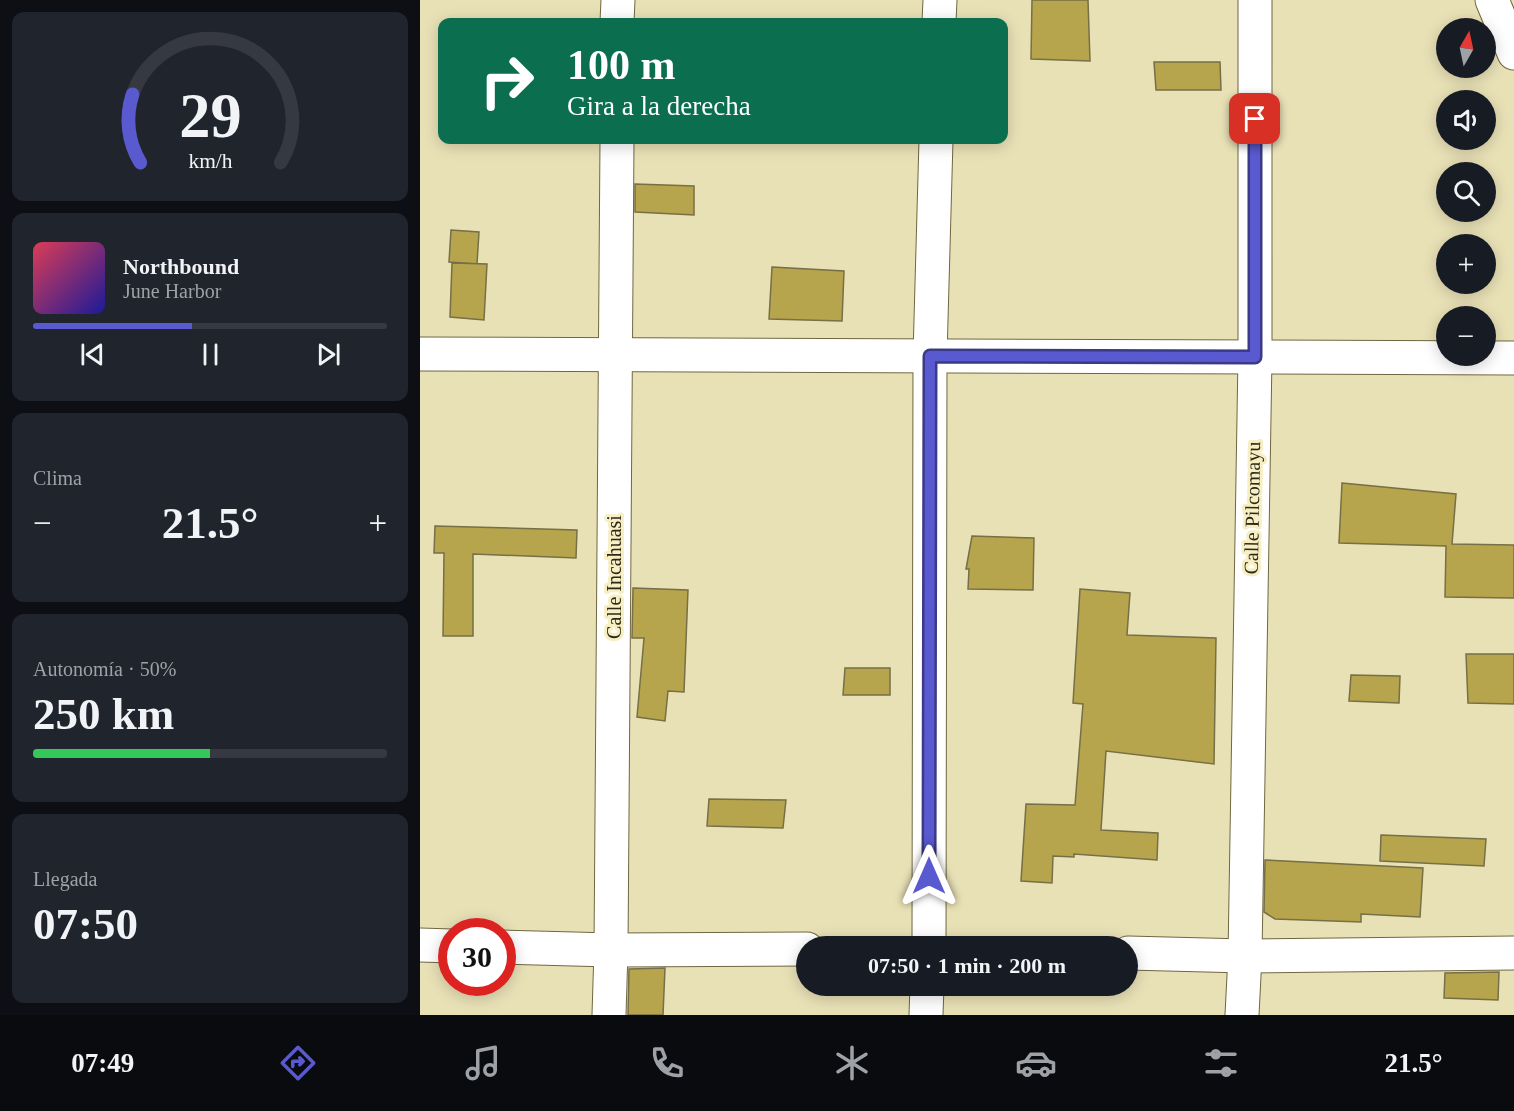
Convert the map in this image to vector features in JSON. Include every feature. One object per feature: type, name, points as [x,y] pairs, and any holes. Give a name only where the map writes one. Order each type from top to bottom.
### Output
[{"type":"street","points":[[618,0],[618,18]]},
{"type":"street","points":[[939,18],[940,0]]},
{"type":"street","name":"Calle Pilcomayu","points":[[1242,1015],[1245,956],[1255,357],[1255,0]]},
{"type":"street","points":[[1492,0],[1514,53]]},
{"type":"street","name":"Calle Incahuasi","points":[[609,1015],[617,144]]},
{"type":"street","points":[[928,936],[930,356],[936,144]]},
{"type":"street","points":[[420,354],[1514,358]]},
{"type":"street","points":[[420,945],[438,946]]},
{"type":"street","points":[[516,947],[611,950],[796,949]]},
{"type":"street","points":[[1138,953],[1245,956],[1514,953]]},
{"type":"street","points":[[926,1015],[927,996]]},
{"type":"building","points":[[1032,0],[1088,0],[1090,61],[1031,59]]},
{"type":"building","points":[[1154,62],[1220,62],[1221,90],[1156,90]]},
{"type":"building","points":[[635,184],[694,186],[694,215],[635,212]]},
{"type":"building","points":[[451,230],[479,232],[477,264],[449,262]]},
{"type":"building","points":[[452,263],[487,264],[484,320],[450,317]]},
{"type":"building","points":[[772,267],[844,271],[842,321],[769,319]]},
{"type":"building","points":[[1342,483],[1456,494],[1452,544],[1514,545],[1514,598],[1445,597],[1446,546],[1339,543]]},
{"type":"building","points":[[435,526],[577,530],[576,558],[473,554],[473,636],[443,636],[444,553],[434,553]]},
{"type":"building","points":[[972,536],[1034,538],[1033,590],[968,589],[969,569],[966,569]]},
{"type":"building","points":[[633,588],[688,590],[684,692],[668,691],[665,721],[637,717],[644,638],[632,638]]},
{"type":"building","points":[[1080,589],[1130,593],[1127,635],[1216,638],[1214,764],[1106,751],[1101,830],[1158,833],[1157,860],[1074,854],[1074,857],[1053,856],[1052,883],[1021,881],[1026,804],[1075,805],[1083,704],[1073,703]]},
{"type":"building","points":[[1466,654],[1514,654],[1514,704],[1468,703]]},
{"type":"building","points":[[845,668],[890,668],[890,695],[843,695]]},
{"type":"building","points":[[1351,675],[1400,676],[1399,703],[1349,701]]},
{"type":"building","points":[[709,799],[786,800],[783,828],[707,826]]},
{"type":"building","points":[[1381,835],[1486,839],[1484,866],[1380,861]]},
{"type":"building","points":[[1265,860],[1423,868],[1420,917],[1361,914],[1361,922],[1275,919],[1264,912]]},
{"type":"building","points":[[665,968],[663,1015],[628,1015],[629,969]]},
{"type":"building","points":[[1499,972],[1498,1000],[1444,998],[1445,973]]},
{"type":"route","points":[[929,876],[930,356],[1255,357],[1255,119]]}]
